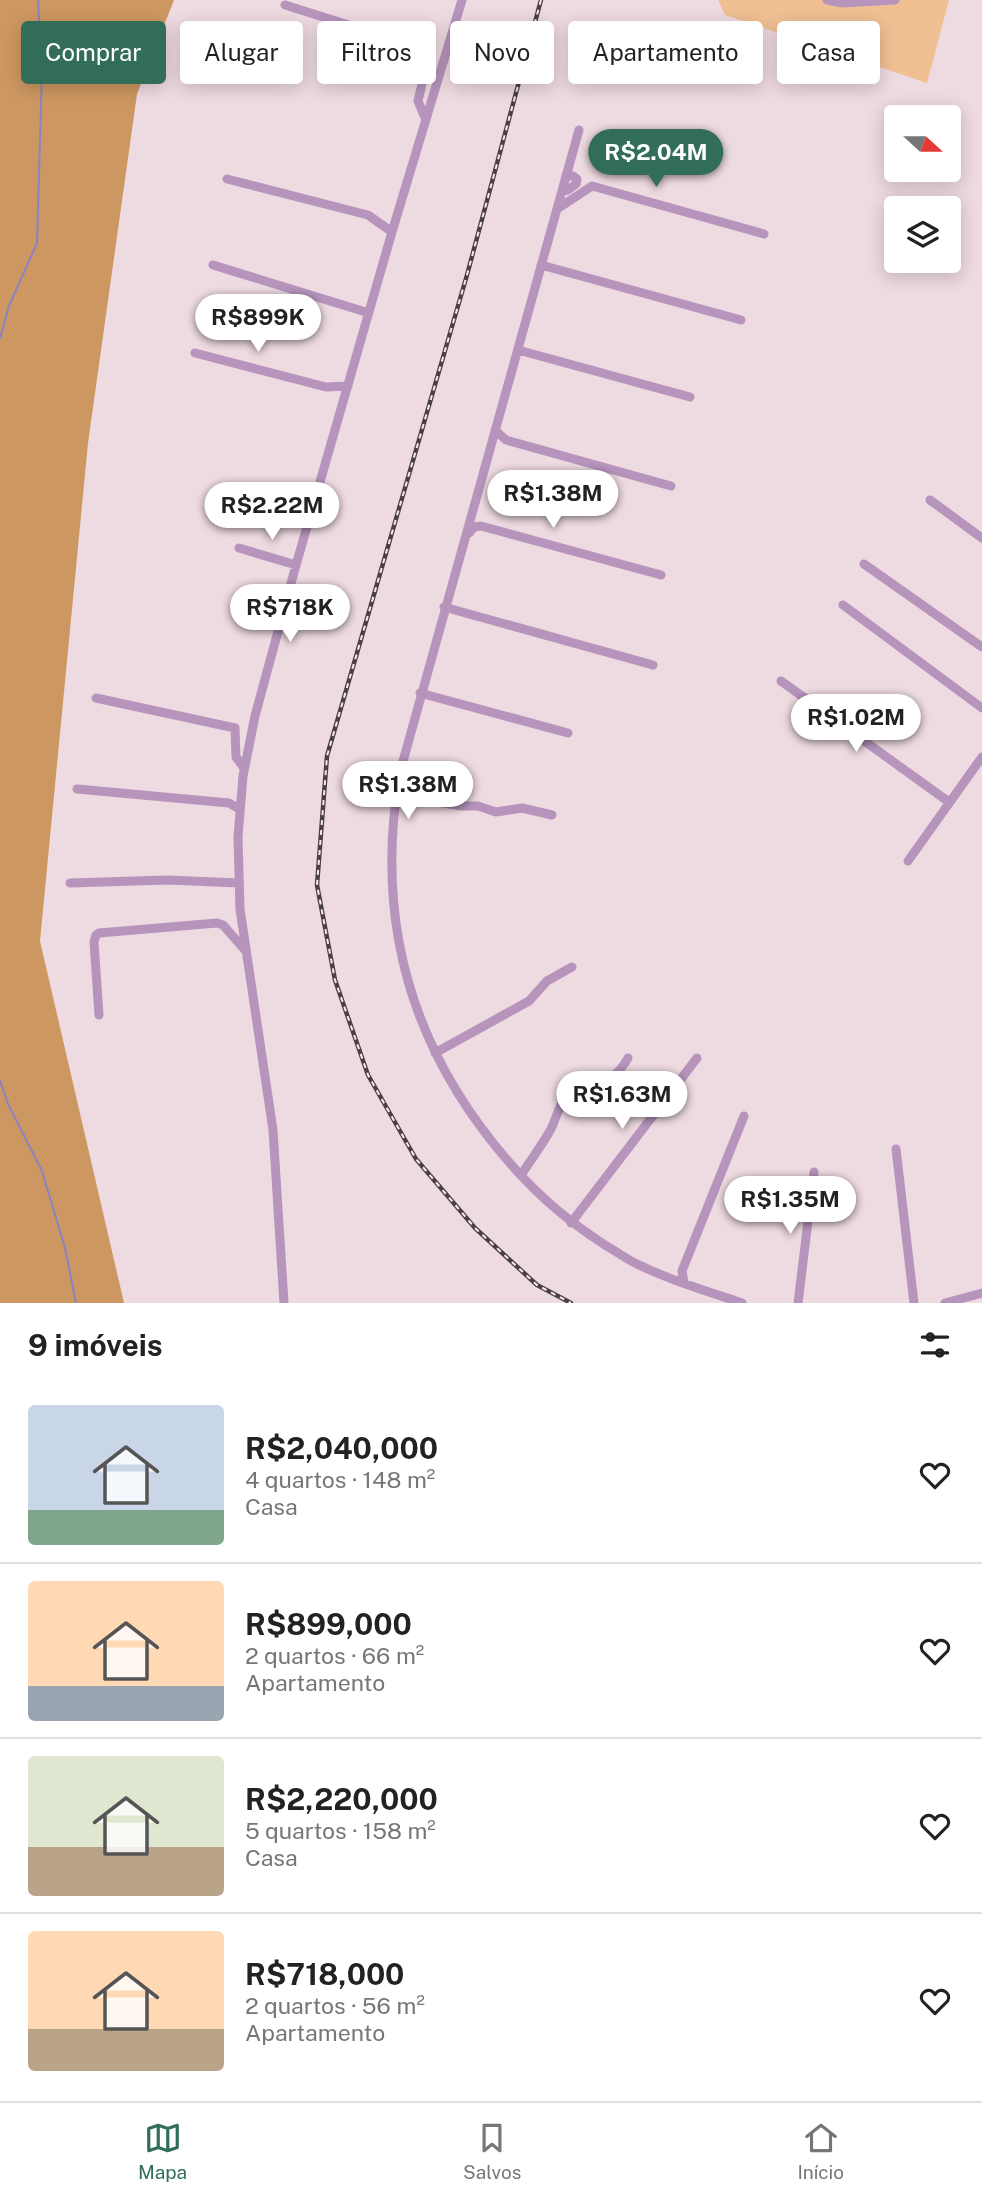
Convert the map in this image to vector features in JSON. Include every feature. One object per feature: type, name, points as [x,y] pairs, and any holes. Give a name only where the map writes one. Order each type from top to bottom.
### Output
[{"type":"street","points":[[284,1303],[273,1130],[246,951],[239,883],[240,796],[255,716],[296,565],[461,0]]},
{"type":"street","points":[[827,0],[842,3],[895,0]]},
{"type":"street","points":[[285,5],[425,49],[429,54],[418,101],[426,120]]},
{"type":"street","points":[[579,130],[420,693],[396,795],[391,874],[393,907],[411,995],[435,1053],[486,1135],[521,1175],[571,1223],[635,1263],[741,1303]]},
{"type":"street","points":[[227,179],[368,215],[392,232]]},
{"type":"street","points":[[557,209],[592,186],[764,234]]},
{"type":"street","points":[[213,265],[369,313]]},
{"type":"street","points":[[541,265],[741,320]]},
{"type":"street","points":[[518,350],[690,397]]},
{"type":"street","points":[[195,353],[326,387],[348,386]]},
{"type":"street","points":[[326,387],[341,408]]},
{"type":"street","points":[[495,430],[506,440],[671,486]]},
{"type":"street","points":[[491,444],[506,440]]},
{"type":"street","points":[[930,500],[982,538]]},
{"type":"street","points":[[464,541],[472,528],[481,526],[660,575]]},
{"type":"street","points":[[239,548],[296,565]]},
{"type":"street","points":[[864,564],[982,647]]},
{"type":"street","points":[[843,605],[982,708]]},
{"type":"street","points":[[444,607],[653,665]]},
{"type":"street","points":[[781,681],[949,802]]},
{"type":"street","points":[[420,693],[568,733]]},
{"type":"street","points":[[96,698],[235,729],[236,757],[244,768]]},
{"type":"street","points":[[908,860],[982,757]]},
{"type":"street","points":[[77,789],[229,803],[239,809]]},
{"type":"street","points":[[396,795],[496,811],[522,808],[552,815]]},
{"type":"street","points":[[229,803],[240,796]]},
{"type":"street","points":[[70,883],[167,880],[239,883]]},
{"type":"street","points":[[99,1015],[94,942],[99,933],[217,923],[223,925],[246,951]]},
{"type":"street","points":[[435,1053],[529,1001],[547,981],[572,967]]},
{"type":"street","points":[[521,1175],[546,1137],[566,1098],[578,1090],[614,1076],[628,1058]]},
{"type":"street","points":[[571,1223],[696,1058]]},
{"type":"street","points":[[684,1283],[682,1271],[744,1116]]},
{"type":"street","points":[[896,1149],[914,1303]]},
{"type":"street","points":[[798,1303],[814,1172]]},
{"type":"street","points":[[671,1278],[682,1271]]},
{"type":"street","points":[[945,1303],[982,1293]]},
{"type":"shaded area","points":[[0,0],[174,0],[166,21],[21,21],[21,84],[141,84],[137,94],[88,443],[40,941],[124,1303],[0,1303]]},
{"type":"shaded area","points":[[718,0],[949,0],[927,83],[880,67],[880,21],[777,21],[777,33],[763,28],[763,21],[743,21],[725,15]]},
{"type":"waterway","points":[[0,338],[9,306],[37,243],[42,72],[38,0]]},
{"type":"waterway","points":[[0,1081],[8,1104],[42,1171],[65,1248],[76,1303]]},
{"type":"railway","points":[[541,0],[467,275],[327,756],[317,885],[335,980],[368,1075],[416,1159],[475,1228],[537,1285],[571,1303]]}]
